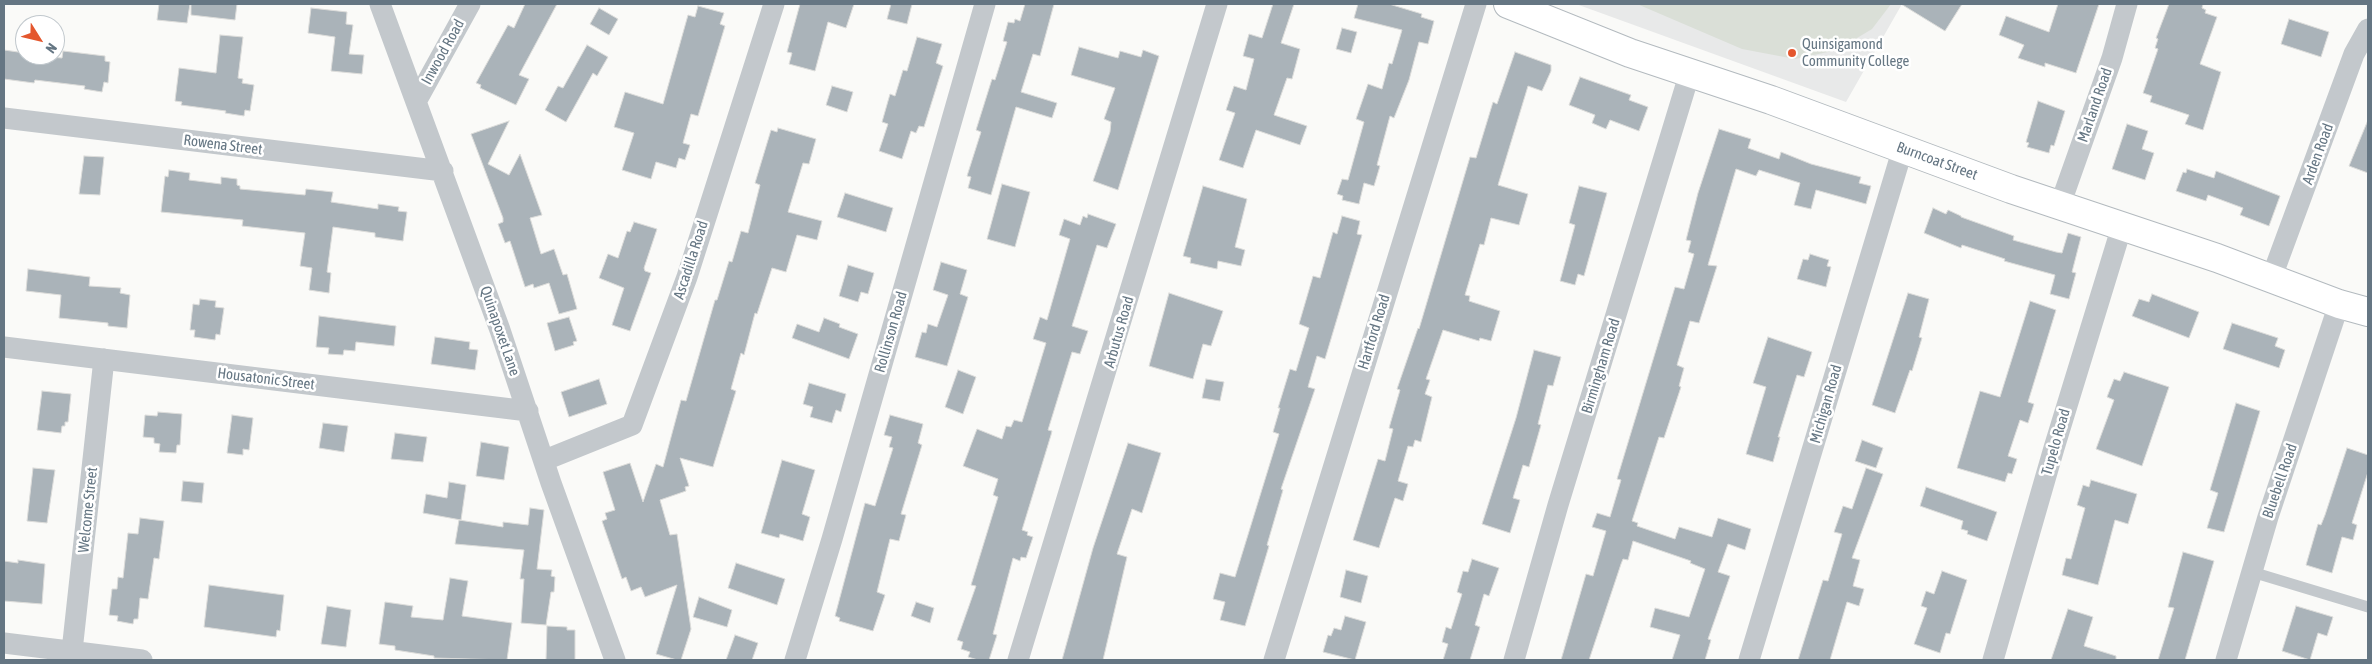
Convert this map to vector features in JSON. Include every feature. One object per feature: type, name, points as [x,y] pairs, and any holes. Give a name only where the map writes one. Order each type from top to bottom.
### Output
[{"type":"main road","name":"Burncoat Street","points":[[1508,4],[1630,53],[1690,72],[1903,148],[2011,189],[2122,226],[2339,304],[2368,312]]},
{"type":"street","name":"Quinapoxet Lane","points":[[380,4],[443,171],[615,660]]},
{"type":"street","name":"Inwood Road","points":[[417,100],[470,4]]},
{"type":"street","name":"Ascadilla Road","points":[[545,460],[632,426],[687,277],[774,4]]},
{"type":"street","name":"Rollinson Road","points":[[795,660],[832,539],[985,4]]},
{"type":"street","name":"Arbutus Road","points":[[1018,660],[1217,4]]},
{"type":"street","name":"Hartford Road","points":[[1274,660],[1476,4]]},
{"type":"street","name":"Marland Road","points":[[2060,205],[2112,58],[2128,4]]},
{"type":"street","name":"Arden Road","points":[[2271,279],[2362,54],[2368,29]]},
{"type":"street","name":"Birmingham Road","points":[[1514,660],[1561,495],[1690,72]]},
{"type":"street","name":"Rowena Street","points":[[4,118],[443,171]]},
{"type":"street","name":"Michigan Road","points":[[1750,660],[1903,148]]},
{"type":"street","name":"Tupelo Road","points":[[1993,660],[2054,448],[2122,226]]},
{"type":"street","name":"Bluebell Road","points":[[2226,660],[2268,517],[2339,304]]},
{"type":"street","name":"Housatonic Street","points":[[4,347],[528,412]]},
{"type":"street","name":"Welcome Street","points":[[71,656],[104,359]]},
{"type":"street","points":[[4,643],[71,656],[142,660]]},
{"type":"lane","points":[[2252,572],[2368,607]]},
{"type":"shaded area","name":"Quinsigamond Community College","points":[[1576,4],[1902,4],[1846,102]]},
{"type":"shaded area","points":[[1637,4],[1891,4],[1872,29],[1837,50],[1795,59],[1742,49]]},
{"type":"building","points":[[159,4],[190,4],[187,23],[157,20]]},
{"type":"building","points":[[191,4],[237,4],[235,20],[191,15]]},
{"type":"building","points":[[525,4],[557,4],[519,75],[529,79],[516,105],[480,88],[481,85],[476,83],[508,25],[514,28]]},
{"type":"building","points":[[800,4],[854,4],[846,28],[828,22],[815,71],[789,64],[792,53],[787,52]]},
{"type":"building","points":[[891,4],[912,4],[907,24],[887,19]]},
{"type":"building","points":[[1025,4],[1054,4],[1040,56],[1033,54],[1021,92],[1057,103],[1052,118],[1016,107],[991,195],[968,188],[971,177],[967,176],[981,132],[976,130],[992,79],[995,80],[1007,42],[1003,41],[1008,22],[1014,23],[1015,19],[1020,21]]},
{"type":"building","points":[[1273,4],[1294,4],[1281,43],[1300,49],[1292,79],[1287,78],[1274,115],[1307,126],[1300,145],[1256,130],[1243,168],[1219,160],[1235,113],[1226,110],[1234,86],[1246,90],[1254,59],[1243,56],[1249,34],[1262,38]]},
{"type":"building","points":[[1358,4],[1389,4],[1422,14],[1421,17],[1434,21],[1428,44],[1419,42],[1409,80],[1394,118],[1390,116],[1377,165],[1380,166],[1374,186],[1364,183],[1359,204],[1342,200],[1343,196],[1337,194],[1342,179],[1348,180],[1364,122],[1356,119],[1368,84],[1382,89],[1389,63],[1392,64],[1402,30],[1354,18]]},
{"type":"building","points":[[1901,4],[1962,4],[1945,31]]},
{"type":"building","points":[[2058,4],[2099,4],[2076,73],[2045,63],[2045,67],[2018,58],[2024,45],[1999,35],[2006,16],[2049,32]]},
{"type":"building","points":[[2169,4],[2203,4],[2202,8],[2206,10],[2205,13],[2217,17],[2200,64],[2221,72],[2203,130],[2185,124],[2189,115],[2150,102],[2152,96],[2143,93],[2158,49],[2155,48],[2158,39],[2156,38]]},
{"type":"building","points":[[698,6],[724,13],[720,24],[725,26],[698,116],[691,114],[683,143],[690,145],[685,160],[679,158],[676,168],[656,162],[651,179],[622,170],[634,133],[614,127],[625,92],[663,104],[688,15],[695,17]]},
{"type":"building","points":[[311,8],[347,12],[346,24],[353,25],[349,54],[364,55],[362,74],[331,71],[335,37],[308,33]]},
{"type":"building","points":[[599,8],[618,19],[609,35],[590,24]]},
{"type":"building","points":[[2289,19],[2329,32],[2321,57],[2281,44]]},
{"type":"building","points":[[1342,28],[1357,32],[1351,53],[1336,49]]},
{"type":"building","points":[[220,35],[243,37],[238,78],[243,79],[242,83],[254,85],[250,111],[245,110],[244,116],[225,113],[226,111],[181,105],[182,102],[175,101],[179,68],[216,73]]},
{"type":"building","points":[[917,37],[942,44],[936,63],[943,66],[924,127],[919,126],[916,133],[911,131],[902,159],[879,151],[888,124],[882,122],[890,94],[895,96],[903,70],[907,71]]},
{"type":"building","points":[[587,45],[608,57],[597,76],[593,73],[566,122],[545,110],[558,86],[563,88]]},
{"type":"building","points":[[1079,47],[1118,58],[1120,51],[1141,57],[1143,50],[1159,56],[1118,190],[1093,181],[1110,132],[1111,122],[1104,119],[1115,88],[1071,75]]},
{"type":"building","points":[[4,50],[15,52],[15,65],[65,65],[65,51],[105,56],[105,61],[110,62],[108,83],[104,82],[102,92],[84,89],[85,86],[35,80],[34,83],[4,79]]},
{"type":"building","points":[[1515,52],[1551,65],[1551,71],[1542,91],[1528,86],[1498,185],[1528,194],[1519,225],[1491,218],[1484,245],[1480,244],[1465,295],[1470,296],[1469,301],[1500,311],[1491,341],[1480,338],[1479,341],[1443,330],[1426,379],[1430,380],[1425,394],[1432,397],[1421,442],[1415,440],[1413,447],[1408,446],[1398,481],[1408,484],[1403,501],[1395,498],[1379,548],[1353,540],[1378,459],[1385,461],[1393,429],[1389,428],[1400,390],[1397,389],[1419,329],[1470,157],[1476,158],[1493,102],[1497,104]]},
{"type":"building","points":[[1580,77],[1631,95],[1629,100],[1648,107],[1639,131],[1610,120],[1606,129],[1592,123],[1595,115],[1569,105]]},
{"type":"building","points":[[832,86],[853,92],[847,112],[826,105]]},
{"type":"building","points":[[2038,101],[2065,111],[2054,146],[2051,145],[2049,153],[2027,147],[2029,143],[2026,142]]},
{"type":"building","points":[[2368,120],[2368,173],[2349,166]]},
{"type":"building","points":[[509,121],[488,164],[509,175],[520,154],[542,215],[530,218],[541,254],[554,249],[563,275],[567,274],[577,309],[559,314],[549,283],[534,288],[533,284],[525,287],[510,241],[505,243],[498,224],[503,222],[503,218],[471,134]]},
{"type":"building","points":[[2127,124],[2148,131],[2142,149],[2154,153],[2145,180],[2112,169]]},
{"type":"building","points":[[778,128],[816,139],[809,164],[803,163],[788,212],[822,221],[817,240],[797,235],[786,272],[772,268],[757,314],[755,313],[744,355],[741,353],[731,389],[736,391],[713,467],[680,458],[689,486],[685,487],[686,491],[660,500],[670,535],[677,534],[691,629],[681,660],[677,660],[656,654],[677,585],[645,597],[641,587],[631,591],[626,577],[622,579],[602,521],[607,519],[605,513],[615,510],[603,472],[630,463],[643,502],[656,464],[663,467],[681,400],[686,401],[715,300],[717,300],[729,261],[732,262],[741,231],[748,233],[760,185],[755,183],[771,130],[777,132]]},
{"type":"building","points":[[1719,129],[1751,139],[1748,148],[1779,159],[1781,152],[1811,164],[1861,177],[1859,183],[1871,186],[1866,204],[1816,190],[1811,209],[1794,205],[1800,183],[1759,170],[1756,176],[1736,169],[1708,265],[1717,266],[1699,323],[1690,321],[1677,365],[1684,368],[1679,386],[1681,387],[1664,438],[1659,437],[1632,521],[1638,523],[1637,526],[1675,539],[1679,527],[1712,537],[1718,518],[1751,529],[1745,550],[1728,544],[1718,572],[1730,576],[1708,639],[1711,640],[1705,660],[1672,660],[1680,635],[1650,627],[1655,608],[1689,617],[1705,569],[1690,563],[1691,561],[1633,541],[1628,560],[1623,559],[1621,564],[1589,660],[1561,660],[1586,574],[1593,576],[1606,531],[1592,527],[1597,513],[1610,517],[1621,480],[1617,479],[1675,287],[1684,289],[1694,254],[1688,252],[1691,241],[1686,240],[1698,193]]},
{"type":"building","points":[[84,156],[104,157],[100,195],[79,194]]},
{"type":"building","points":[[2187,169],[2214,178],[2216,171],[2280,196],[2269,226],[2240,215],[2243,208],[2208,195],[2206,201],[2176,191],[2183,172],[2186,173]]},
{"type":"building","points":[[169,170],[190,173],[189,180],[221,184],[221,177],[237,179],[237,185],[240,186],[240,189],[305,195],[306,189],[333,192],[331,202],[378,209],[378,204],[399,207],[398,211],[407,212],[403,241],[375,237],[375,233],[333,227],[327,272],[331,273],[329,293],[309,290],[312,268],[300,266],[305,233],[242,226],[243,220],[161,212],[165,176],[168,177]]},
{"type":"building","points":[[1002,184],[1030,192],[1015,247],[987,239]]},
{"type":"building","points":[[1203,186],[1247,199],[1235,247],[1245,250],[1241,266],[1218,261],[1217,269],[1190,263],[1191,258],[1183,256]]},
{"type":"building","points":[[1579,186],[1607,193],[1584,276],[1578,274],[1575,285],[1560,281],[1575,225],[1569,223]]},
{"type":"building","points":[[845,193],[893,208],[886,232],[837,217]]},
{"type":"building","points":[[1933,208],[1946,214],[1948,210],[1961,217],[2014,236],[2013,240],[2056,252],[2062,253],[2068,233],[2081,237],[2072,272],[2076,273],[2069,299],[2050,294],[2055,275],[2004,261],[2005,259],[1962,245],[1961,248],[1924,233]]},
{"type":"building","points":[[1088,214],[1116,224],[1107,248],[1097,245],[1072,326],[1088,331],[1080,354],[1072,352],[1048,430],[1052,431],[1051,435],[1022,530],[1028,532],[1027,535],[1033,537],[1026,558],[1021,557],[1020,561],[1013,558],[993,634],[997,635],[989,660],[978,660],[968,657],[970,652],[961,649],[963,642],[957,640],[976,586],[971,585],[998,497],[993,495],[998,479],[963,466],[977,429],[1002,439],[1006,426],[1011,427],[1014,420],[1022,422],[1046,343],[1033,339],[1040,317],[1047,320],[1070,239],[1059,235],[1064,219],[1080,225],[1083,216],[1087,218]]},
{"type":"building","points":[[1342,216],[1360,221],[1357,234],[1362,235],[1325,359],[1317,356],[1308,387],[1315,389],[1281,489],[1283,490],[1267,545],[1269,546],[1245,626],[1220,620],[1225,602],[1213,599],[1220,573],[1235,577],[1279,434],[1273,432],[1280,408],[1278,408],[1290,369],[1296,371],[1309,328],[1299,324],[1313,276],[1320,278],[1333,232],[1337,234]]},
{"type":"building","points":[[634,222],[657,229],[644,268],[645,271],[651,273],[630,331],[612,325],[624,288],[599,278],[608,254],[618,258],[627,231],[630,232]]},
{"type":"building","points":[[1810,254],[1829,260],[1827,266],[1831,267],[1826,287],[1797,279],[1803,259],[1808,260]]},
{"type":"building","points":[[941,262],[967,270],[960,294],[968,297],[947,366],[915,357],[922,332],[926,333],[928,324],[937,327],[948,295],[933,290]]},
{"type":"building","points":[[848,265],[874,273],[868,294],[861,292],[858,302],[839,296]]},
{"type":"building","points":[[28,269],[90,277],[89,286],[121,288],[120,293],[130,295],[127,328],[108,326],[108,323],[59,318],[61,295],[26,291]]},
{"type":"building","points":[[1169,293],[1223,311],[1211,346],[1203,344],[1193,379],[1149,366]]},
{"type":"building","points":[[1908,293],[1929,299],[1919,337],[1922,338],[1912,371],[1910,370],[1895,413],[1872,405]]},
{"type":"building","points":[[2152,294],[2199,312],[2189,338],[2132,316],[2139,299],[2149,302]]},
{"type":"building","points":[[200,299],[216,301],[215,307],[224,308],[220,335],[216,334],[215,340],[194,337],[195,330],[190,330],[193,304],[199,305]]},
{"type":"building","points":[[2030,301],[2056,310],[2028,402],[2034,404],[2028,423],[2020,420],[2008,456],[2017,459],[2012,474],[2008,473],[2005,482],[1957,468],[1980,391],[2000,397]]},
{"type":"building","points":[[319,316],[396,326],[394,346],[356,342],[355,351],[344,350],[343,355],[328,354],[329,348],[316,347]]},
{"type":"building","points":[[569,317],[577,341],[573,342],[574,345],[555,351],[547,323]]},
{"type":"building","points":[[824,318],[840,324],[839,327],[858,334],[849,359],[792,338],[797,324],[819,332]]},
{"type":"building","points":[[2232,323],[2278,338],[2275,346],[2285,350],[2279,368],[2223,349]]},
{"type":"building","points":[[435,337],[470,342],[469,349],[478,350],[475,370],[431,364]]},
{"type":"building","points":[[1768,337],[1812,352],[1804,377],[1797,375],[1778,437],[1780,437],[1773,462],[1746,454],[1766,387],[1753,383]]},
{"type":"building","points":[[1534,350],[1561,357],[1553,386],[1548,385],[1538,424],[1541,425],[1529,467],[1523,465],[1513,498],[1520,500],[1510,533],[1482,524],[1516,418]]},
{"type":"building","points":[[958,370],[976,377],[963,414],[945,407]]},
{"type":"building","points":[[2124,372],[2169,387],[2142,466],[2096,449],[2114,400],[2107,397],[2114,379],[2120,381]]},
{"type":"building","points":[[599,379],[607,404],[569,417],[561,392]]},
{"type":"building","points":[[1206,379],[1224,382],[1220,401],[1202,398]]},
{"type":"building","points":[[809,383],[846,394],[841,412],[836,410],[832,423],[810,417],[813,407],[803,404]]},
{"type":"building","points":[[42,391],[71,394],[68,422],[65,422],[65,426],[62,426],[61,433],[37,430]]},
{"type":"building","points":[[2236,403],[2260,411],[2224,532],[2207,528],[2218,493],[2210,490]]},
{"type":"building","points":[[158,412],[182,414],[180,445],[177,445],[176,453],[159,452],[160,444],[154,443],[154,438],[143,437],[145,415],[157,416]]},
{"type":"building","points":[[232,415],[253,418],[249,450],[243,449],[243,455],[227,453]]},
{"type":"building","points":[[890,415],[923,424],[918,443],[922,445],[901,514],[906,515],[899,541],[890,539],[877,592],[885,595],[873,631],[839,621],[840,618],[835,616],[865,503],[875,506],[893,448],[889,447],[892,437],[884,435]]},
{"type":"building","points":[[323,423],[348,426],[344,452],[319,448]]},
{"type":"building","points":[[395,433],[427,437],[423,462],[391,459]]},
{"type":"building","points":[[1862,440],[1883,448],[1876,468],[1855,461]]},
{"type":"building","points":[[481,442],[509,447],[504,480],[476,476]]},
{"type":"building","points":[[1128,443],[1161,453],[1142,513],[1132,509],[1117,554],[1127,557],[1103,660],[1062,660],[1093,548]]},
{"type":"building","points":[[2347,448],[2368,455],[2368,472],[2352,523],[2357,525],[2353,540],[2342,537],[2332,573],[2306,565],[2318,524],[2321,525],[2325,515]]},
{"type":"building","points":[[782,460],[815,470],[802,514],[810,517],[803,541],[780,534],[779,538],[761,533]]},
{"type":"building","points":[[33,468],[55,470],[47,523],[27,521]]},
{"type":"building","points":[[1866,468],[1883,474],[1852,558],[1860,560],[1853,586],[1864,589],[1859,606],[1847,602],[1830,660],[1798,660],[1823,580],[1828,581],[1842,534],[1834,532],[1843,506],[1852,509]]},
{"type":"building","points":[[2091,480],[2137,494],[2128,524],[2115,520],[2098,585],[2062,575],[2066,558],[2071,559],[2085,508],[2077,505],[2083,485],[2089,487]]},
{"type":"building","points":[[183,481],[204,483],[202,503],[181,501]]},
{"type":"building","points":[[449,482],[466,485],[461,520],[423,513],[426,494],[447,498]]},
{"type":"building","points":[[1926,487],[1997,512],[1987,541],[1967,534],[1968,531],[1961,529],[1963,521],[1920,506]]},
{"type":"building","points":[[530,508],[544,510],[537,569],[552,570],[551,576],[555,577],[554,592],[551,592],[546,625],[521,623],[524,579],[520,579],[524,550],[455,544],[459,520],[503,527],[503,522],[528,525]]},
{"type":"building","points":[[140,518],[164,521],[159,559],[154,558],[148,599],[140,598],[138,619],[134,619],[133,624],[117,621],[118,616],[109,615],[112,589],[117,589],[118,577],[123,578],[128,533],[138,534]]},
{"type":"building","points":[[2183,552],[2214,561],[2185,660],[2158,660],[2174,608],[2168,607]]},
{"type":"building","points":[[1472,559],[1499,568],[1489,596],[1484,594],[1475,625],[1480,627],[1470,660],[1443,660],[1448,644],[1442,642],[1446,627],[1451,629],[1462,594],[1457,592],[1463,571],[1468,572]]},
{"type":"building","points":[[18,560],[45,564],[42,604],[4,601],[4,561],[18,563]]},
{"type":"building","points":[[736,563],[785,579],[777,605],[728,588]]},
{"type":"building","points":[[1346,570],[1368,576],[1361,603],[1340,597]]},
{"type":"building","points":[[1942,571],[1967,580],[1950,634],[1946,633],[1940,653],[1914,644],[1927,608],[1921,606],[1926,591],[1934,594]]},
{"type":"building","points":[[450,578],[468,581],[462,616],[512,623],[507,660],[434,658],[434,656],[395,650],[395,646],[379,644],[385,602],[413,606],[411,617],[443,620]]},
{"type":"building","points":[[209,585],[284,595],[280,631],[277,630],[276,637],[204,627]]},
{"type":"building","points":[[699,597],[732,610],[727,627],[693,617]]},
{"type":"building","points":[[916,602],[934,608],[930,623],[911,616]]},
{"type":"building","points":[[327,606],[351,610],[346,647],[321,644]]},
{"type":"building","points":[[2296,606],[2333,617],[2327,636],[2318,633],[2310,660],[2282,651]]},
{"type":"building","points":[[2068,609],[2093,617],[2084,646],[2116,656],[2116,660],[2051,660]]},
{"type":"building","points":[[1345,616],[1366,622],[1355,660],[1323,652],[1328,635],[1331,636],[1334,628],[1341,630]]},
{"type":"building","points":[[547,626],[567,627],[567,630],[575,630],[575,660],[546,660]]},
{"type":"building","points":[[735,635],[758,643],[752,660],[726,660]]},
{"type":"place","name":"Quinsigamond Community College","points":[[1792,53]]}]
